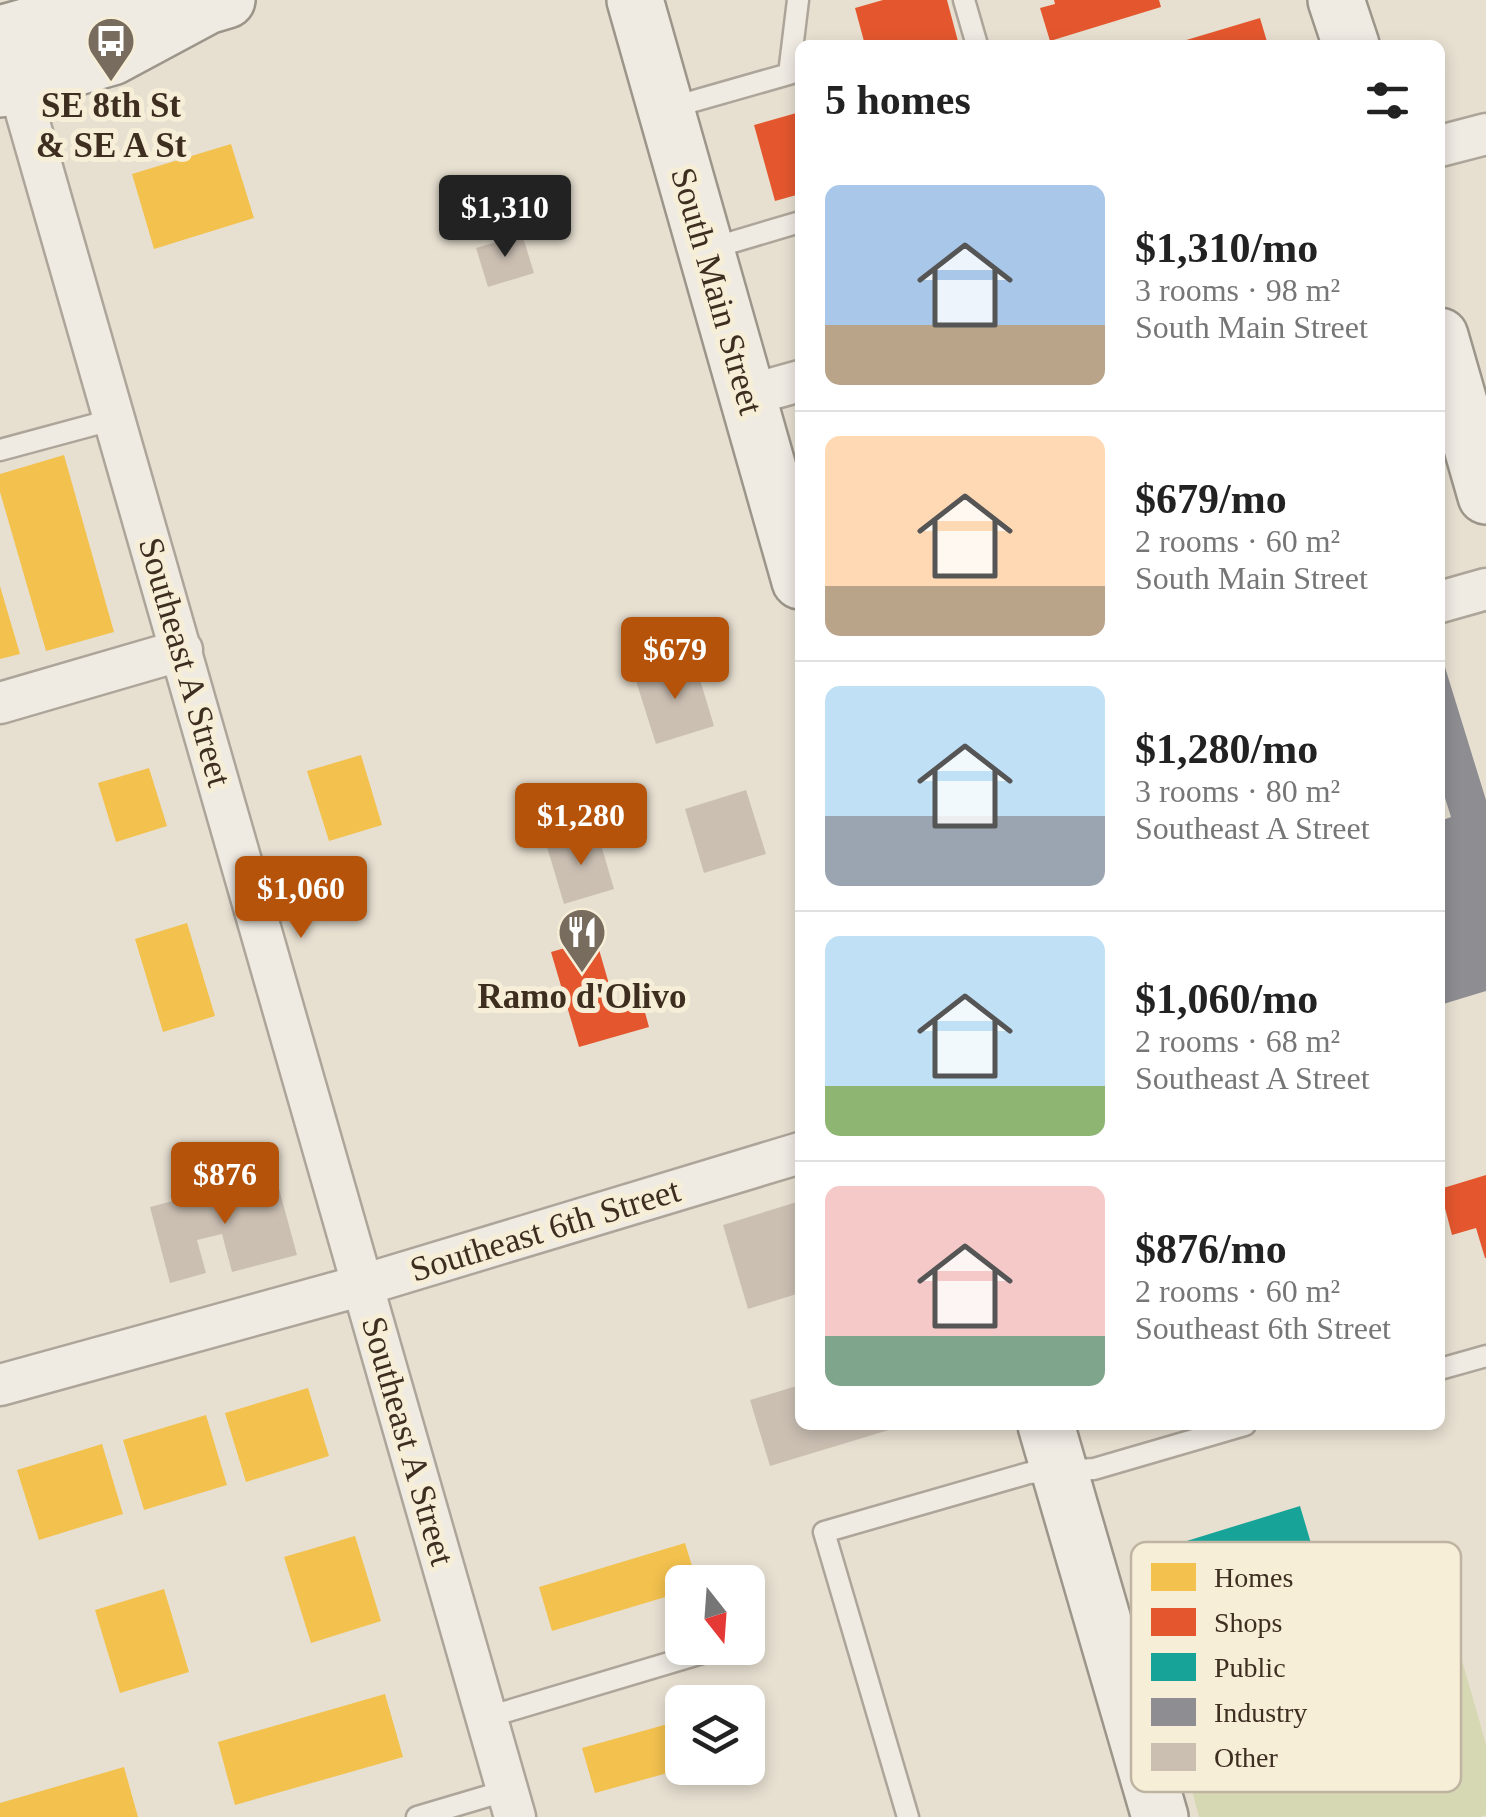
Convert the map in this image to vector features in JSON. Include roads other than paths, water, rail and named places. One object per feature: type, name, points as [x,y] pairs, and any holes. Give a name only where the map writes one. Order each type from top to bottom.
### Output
[{"type":"street","name":"South Main Street","points":[[634,0],[795,564]]},
{"type":"street","points":[[1336,0],[1350,40]]},
{"type":"street","points":[[6,69],[112,58],[217,3]]},
{"type":"street","name":"Southeast A Street","points":[[6,69],[115,419],[512,1804]]},
{"type":"street","points":[[1445,145],[1486,134]]},
{"type":"street","points":[[1445,352],[1483,477]]},
{"type":"street","points":[[746,396],[795,383]]},
{"type":"street","points":[[1445,601],[1486,589]]},
{"type":"street","points":[[0,702],[182,650]]},
{"type":"street","name":"Southeast 6th Street","points":[[0,1385],[363,1285],[795,1155]]},
{"type":"street","points":[[1054,1447],[1131,1716]]},
{"type":"street","points":[[1153,1792],[1160,1817]]},
{"type":"lane","points":[[666,109],[789,74],[798,0]]},
{"type":"lane","points":[[964,0],[976,40]]},
{"type":"lane","points":[[707,249],[795,223]]},
{"type":"lane","points":[[0,450],[115,419]]},
{"type":"lane","points":[[1445,1368],[1486,1356]]},
{"type":"lane","points":[[908,1817],[824,1532],[1029,1473],[1054,1447],[1094,1469],[1228,1430]]},
{"type":"lane","points":[[488,1717],[665,1664]]},
{"type":"lane","points":[[417,1817],[512,1804]]},
{"type":"place","name":"SE 8th St & SE A St","points":[[111,84]]},
{"type":"place","name":"Ramo d'Olivo","points":[[582,974]]}]
